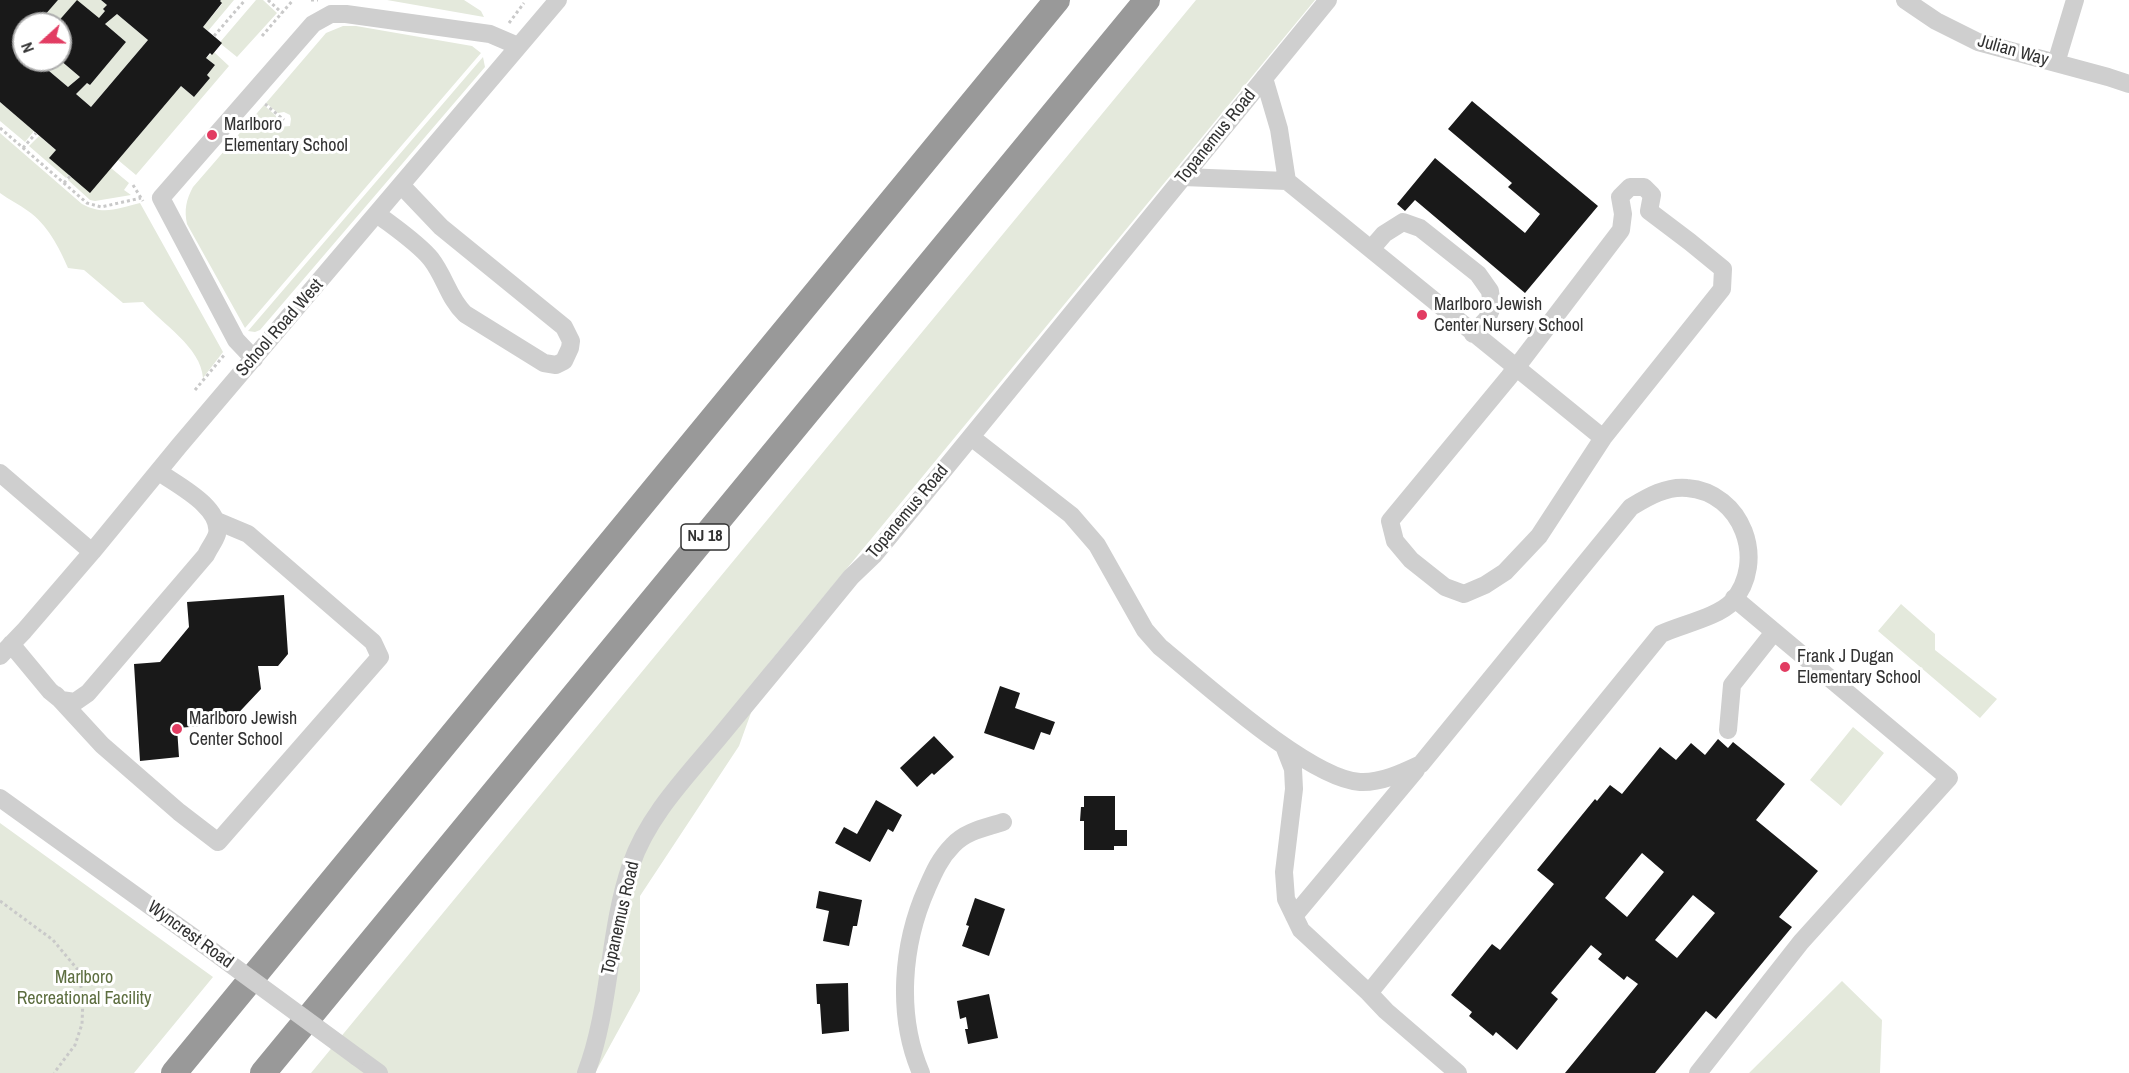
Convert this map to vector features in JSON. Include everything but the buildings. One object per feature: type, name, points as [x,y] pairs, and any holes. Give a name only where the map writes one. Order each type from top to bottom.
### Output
[{"type":"highway","points":[[174,1073],[1057,0]]},
{"type":"highway","name":"NJ 18","points":[[263,1073],[1146,0]]},
{"type":"street","name":"School Road West","points":[[6,650],[92,552],[558,0]]},
{"type":"street","name":"Topanemus Road","points":[[586,1073],[597,1032],[626,881],[637,848],[650,824],[844,586],[873,555],[971,437],[1328,0]]},
{"type":"street","name":"Julian Way","points":[[1905,0],[1936,21],[1978,42],[2108,76],[2129,84]]},
{"type":"street","points":[[2056,63],[2075,0]]},
{"type":"street","points":[[254,359],[236,340],[161,198],[312,24],[331,14],[346,14],[490,34],[518,46]]},
{"type":"street","points":[[1264,78],[1279,129],[1287,181]]},
{"type":"street","points":[[1183,177],[1287,181],[1603,438]]},
{"type":"street","points":[[377,214],[429,257],[439,270],[456,305],[465,314],[544,363],[556,365],[564,361],[571,341],[564,327],[441,226],[401,185]]},
{"type":"street","points":[[1630,187],[1644,187],[1652,195],[1649,211],[1723,269],[1722,289],[1603,438],[1539,536],[1506,572],[1485,585],[1464,594],[1445,587],[1411,560],[1395,541],[1390,521],[1516,368],[1621,230],[1623,214],[1620,197],[1630,187]]},
{"type":"street","points":[[1371,249],[1384,234],[1403,222],[1420,228],[1478,274],[1490,291],[1492,307],[1487,319],[1473,334]]},
{"type":"street","points":[[971,437],[1071,515],[1097,545],[1145,630],[1160,647],[1284,746],[1338,776],[1359,782],[1397,776],[1421,764]]},
{"type":"street","points":[[6,650],[56,695],[102,745],[218,842],[380,657],[373,642],[248,534],[217,522],[206,506],[159,472]]},
{"type":"street","points":[[0,473],[92,552]]},
{"type":"street","points":[[1294,916],[1631,507],[1656,493],[1686,488],[1709,492],[1732,509],[1745,530],[1750,558],[1744,583],[1734,598],[1708,617],[1680,625],[1660,634],[1369,993]]},
{"type":"street","points":[[56,695],[60,700],[75,702],[88,693],[206,555],[216,535],[217,522]]},
{"type":"street","points":[[1698,1073],[1802,942],[1949,778],[1734,598]]},
{"type":"street","points":[[1728,730],[1732,685],[1774,632]]},
{"type":"street","points":[[1284,746],[1293,769],[1294,789],[1284,872],[1286,899],[1301,930],[1386,1011],[1458,1073]]},
{"type":"street","name":"Wyncrest Road","points":[[0,798],[379,1073]]},
{"type":"street","points":[[921,1073],[909,1030],[905,984],[908,947],[918,908],[936,867],[954,844],[973,831],[1003,822]]},
{"type":"path","points":[[214,36],[245,0]]},
{"type":"path","points":[[268,0],[282,13]]},
{"type":"path","points":[[262,36],[293,0]]},
{"type":"path","points":[[252,93],[284,120]]},
{"type":"path","points":[[0,128],[87,203],[101,207],[141,198]]},
{"type":"path","points":[[23,148],[36,133]]},
{"type":"path","points":[[64,183],[70,176]]},
{"type":"path","points":[[134,185],[147,209]]},
{"type":"path","points":[[195,390],[226,353]]},
{"type":"path","points":[[0,901],[53,940],[78,970],[83,998],[82,1024],[75,1045],[54,1073]]},
{"type":"green space","points":[[58,0],[101,0],[107,5],[99,18],[72,22],[72,12],[48,12]]},
{"type":"green space","points":[[221,0],[234,0],[208,31],[203,27],[222,4]]},
{"type":"green space","points":[[256,0],[263,0],[277,13],[237,57],[221,44],[221,41]]},
{"type":"green space","points":[[387,0],[464,0],[481,11],[484,17]]},
{"type":"green space","points":[[1196,0],[1315,0],[769,663],[739,746],[640,896],[640,991],[595,1073],[311,1073]]},
{"type":"green space","points":[[117,14],[148,40],[91,107],[76,94],[87,83],[90,85],[126,42],[105,24]]},
{"type":"green space","points":[[343,26],[356,26],[472,46],[481,53],[245,328],[187,224],[187,201],[193,187],[264,105],[276,116],[279,127],[290,126],[290,115],[284,112],[278,113],[266,103],[326,33]]},
{"type":"green space","points":[[214,52],[229,66],[136,175],[118,160],[181,86],[194,97],[210,78],[207,75],[215,65],[206,58]]},
{"type":"green space","points":[[483,57],[485,67],[260,330],[248,331]]},
{"type":"green space","points":[[72,70],[80,77],[68,87],[50,72]]},
{"type":"green space","points":[[0,102],[34,131],[25,142],[0,121]]},
{"type":"green space","points":[[0,133],[82,204],[90,208],[118,209],[140,203],[223,352],[203,378],[201,367],[188,346],[143,302],[123,303],[84,270],[68,268],[41,222],[0,193]]},
{"type":"green space","points":[[39,136],[56,150],[50,157],[69,175],[66,178],[29,146]]},
{"type":"green space","points":[[111,168],[129,183],[124,190],[131,195],[90,200],[68,180],[71,176]]},
{"type":"green space","points":[[1901,604],[1935,634],[1935,650],[1997,699],[1980,718],[1878,631]]},
{"type":"green space","points":[[1853,727],[1884,753],[1841,806],[1810,780]]},
{"type":"green space","name":"Marlboro Recreational Facility","points":[[0,823],[213,977],[134,1073],[0,1073]]},
{"type":"green space","points":[[1842,981],[1882,1020],[1880,1073],[1749,1073]]},
{"type":"place","name":"Marlboro Elementary School","points":[[212,135]]},
{"type":"place","name":"Marlboro Jewish Center Nursery School","points":[[1422,315]]},
{"type":"place","name":"Frank J Dugan Elementary School","points":[[1785,667]]},
{"type":"place","name":"Marlboro Jewish Center School","points":[[177,729]]}]
